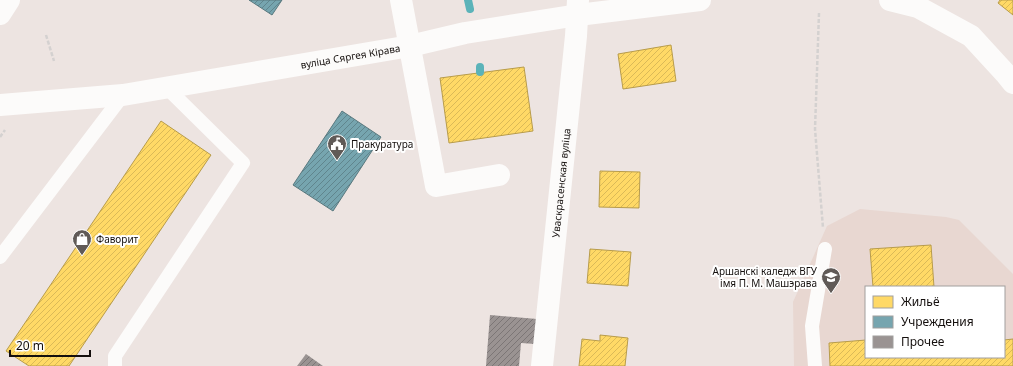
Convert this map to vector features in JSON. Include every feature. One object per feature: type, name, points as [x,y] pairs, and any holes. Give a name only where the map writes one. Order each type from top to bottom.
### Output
[{"type":"street","points":[[0,14],[9,0]]},
{"type":"street","points":[[401,0],[436,186],[499,175]]},
{"type":"street","name":"вуліца Сяргея Кірава","points":[[0,105],[123,95],[410,46],[465,33],[487,30],[578,7],[700,0]]},
{"type":"street","points":[[890,0],[918,7],[971,36],[1013,83]]},
{"type":"street","name":"Уваскрасенская вуліца","points":[[542,366],[578,7]]},
{"type":"lane","points":[[115,366],[115,356],[243,163],[166,87]]},
{"type":"lane","points":[[0,257],[123,95]]},
{"type":"lane","points":[[815,366],[812,326],[825,249]]},
{"type":"path","points":[[819,13],[815,129],[825,249]]},
{"type":"path","points":[[46,36],[54,61]]},
{"type":"path","points":[[0,137],[6,129]]},
{"type":"shaded area","name":"Аршанскі каледж ВГУ імя П. М. Машэрава","points":[[860,209],[946,217],[959,220],[1013,274],[1013,366],[794,366],[793,302],[827,226]]},
{"type":"building: Жильё","points":[[1000,0],[1013,0],[1013,15],[998,3]]},
{"type":"building: Жильё","points":[[671,45],[676,81],[623,89],[618,54]]},
{"type":"building: Жильё","points":[[524,67],[533,131],[449,143],[440,78]]},
{"type":"building: Жильё","points":[[161,121],[211,155],[69,366],[29,366],[6,351]]},
{"type":"building: Жильё","points":[[600,171],[640,172],[639,208],[599,207]]},
{"type":"building: Жильё","points":[[931,245],[934,286],[873,286],[870,249]]},
{"type":"building: Жильё","points":[[590,249],[631,252],[628,286],[587,283]]},
{"type":"building: Жильё","points":[[600,335],[628,338],[625,366],[579,366],[582,339],[600,341]]},
{"type":"building: Жильё","points":[[1013,339],[1013,366],[830,366],[829,343],[865,340],[865,358],[1005,358],[1005,340]]},
{"type":"building: Учреждения","points":[[249,0],[282,0],[272,15]]},
{"type":"building: Учреждения","name":"Пракуратура","points":[[342,111],[381,137],[333,211],[293,185]]},
{"type":"building: Прочее","points":[[490,315],[537,319],[535,344],[521,343],[519,366],[486,366]]},
{"type":"building: Прочее","points":[[306,354],[323,366],[297,366]]},
{"type":"waterway","points":[[468,0],[470,9]]},
{"type":"waterway","points":[[480,67],[480,72]]},
{"type":"place","name":"Пракуратура","points":[[337,161]]},
{"type":"place","name":"Фаворит","points":[[82,256]]},
{"type":"place","name":"Аршанскі каледж ВГУ імя П. М. Машэрава","points":[[831,294]]}]
